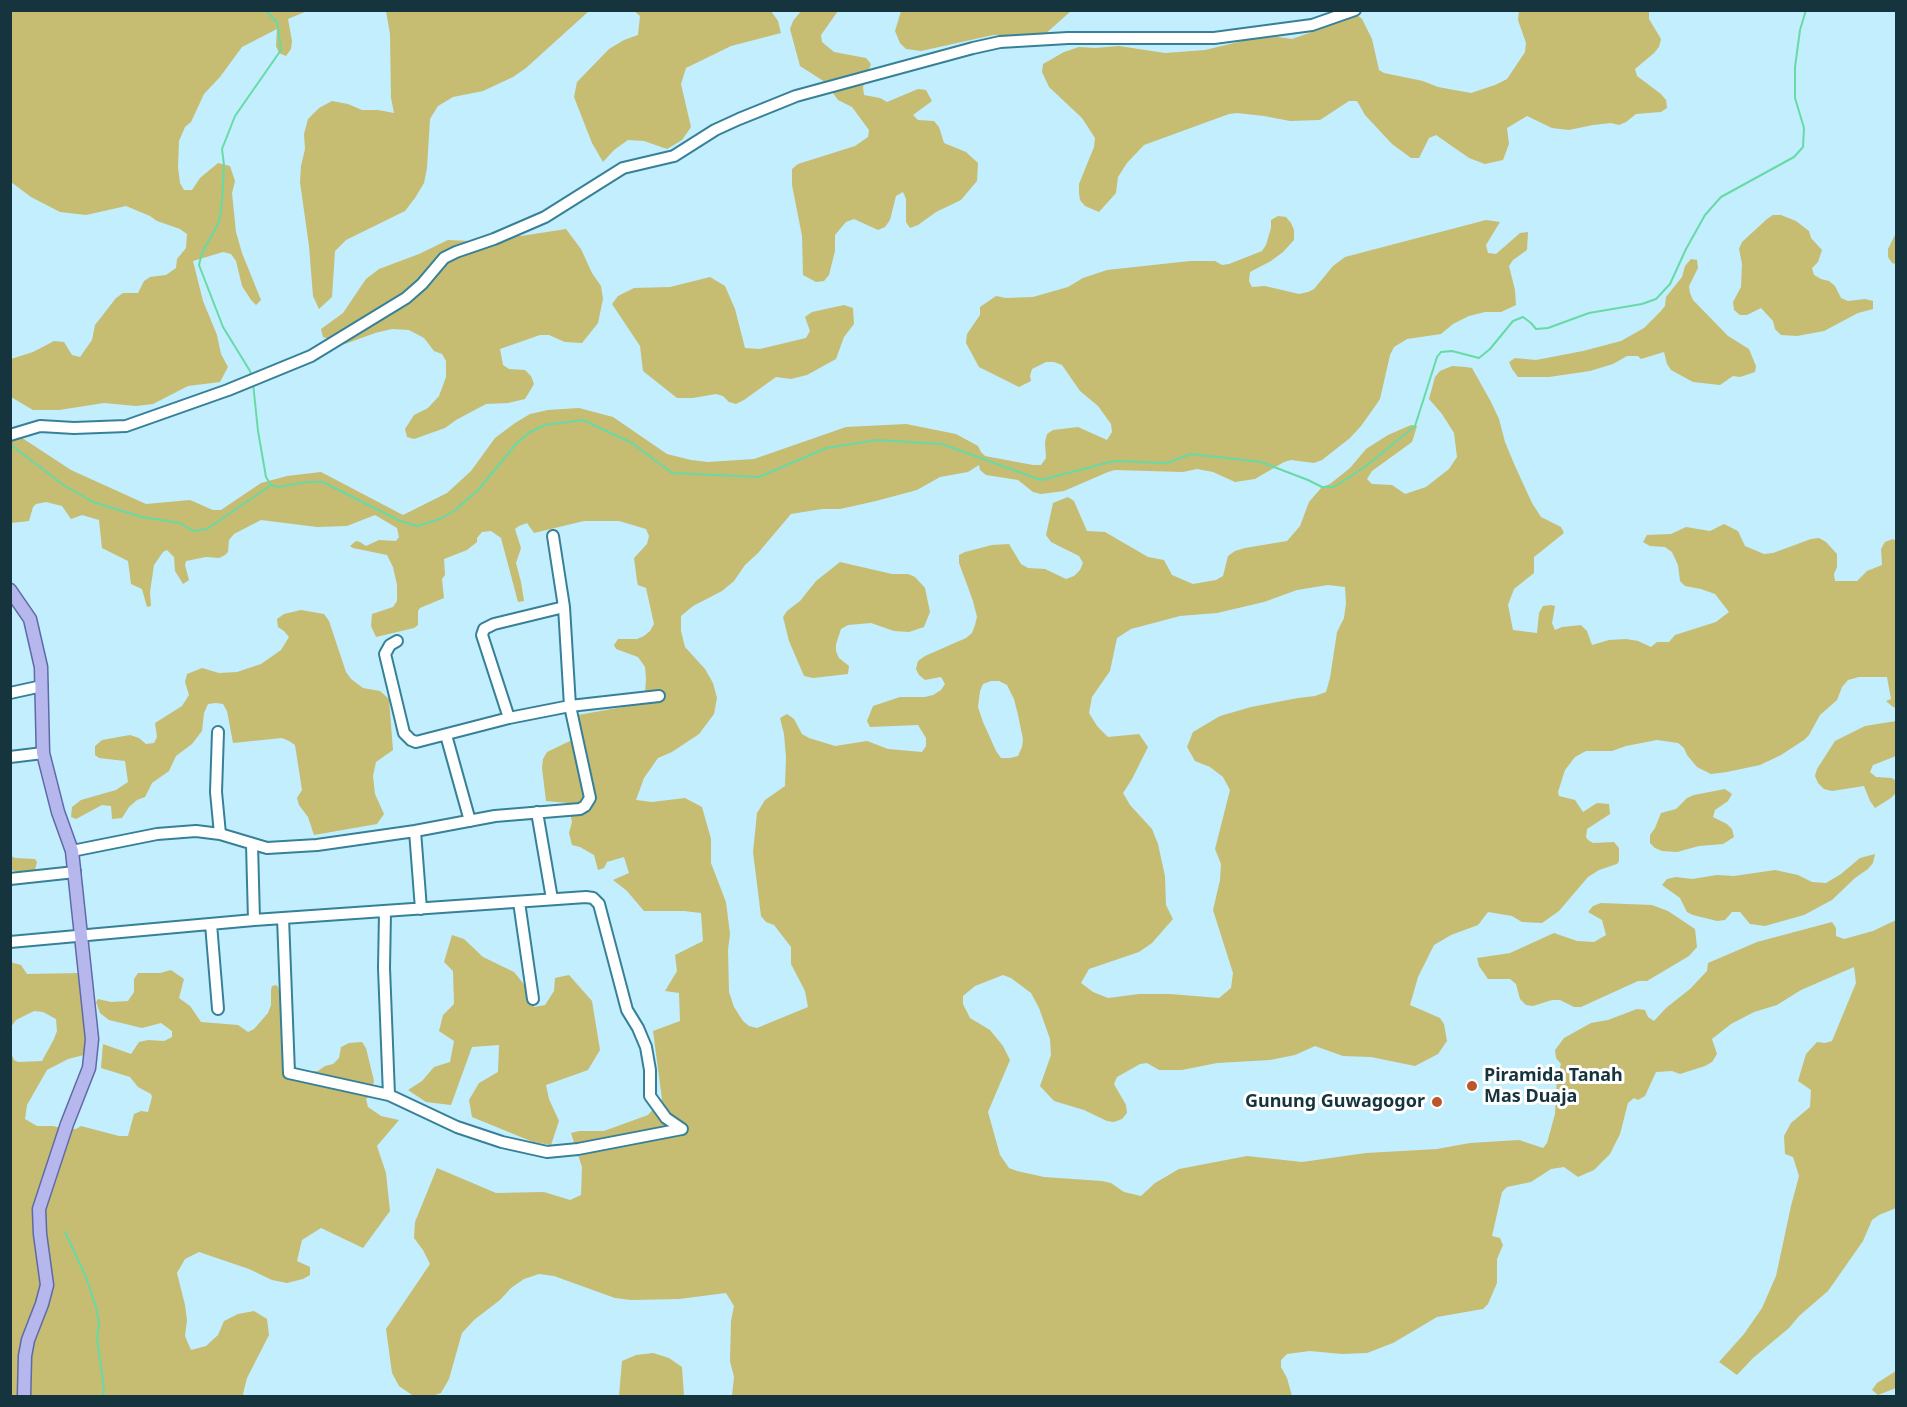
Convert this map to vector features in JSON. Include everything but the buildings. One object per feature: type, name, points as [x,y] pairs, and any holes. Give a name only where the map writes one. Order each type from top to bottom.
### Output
[{"type":"main road","points":[[10,590],[30,619],[42,667],[43,753],[58,812],[72,851],[91,1018],[92,1051],[89,1068],[67,1124],[39,1209],[38,1222],[47,1285],[27,1348],[24,1396]]},
{"type":"street","points":[[10,435],[40,426],[74,428],[126,426],[228,390],[311,356],[406,298],[422,284],[444,258],[544,217],[623,168],[674,156],[716,130],[796,96],[1000,42],[1068,38],[1214,38],[1312,25],[1355,10]]},
{"type":"street","points":[[72,851],[157,834],[196,831],[220,834],[252,844],[277,848],[317,845],[470,821],[580,808],[590,798],[570,706],[564,607],[553,536]]},
{"type":"street","points":[[509,718],[482,635],[484,629],[494,624],[564,607]]},
{"type":"street","points":[[398,641],[390,645],[385,654],[404,733],[416,742],[509,718],[570,706],[659,696]]},
{"type":"street","points":[[10,693],[42,686]]},
{"type":"street","points":[[218,732],[216,792],[220,834]]},
{"type":"street","points":[[446,735],[470,821]]},
{"type":"street","points":[[10,757],[43,753]]},
{"type":"street","points":[[537,812],[552,899]]},
{"type":"street","points":[[415,831],[421,909]]},
{"type":"street","points":[[252,844],[254,921]]},
{"type":"street","points":[[10,879],[75,872]]},
{"type":"street","points":[[10,942],[283,918],[593,898],[599,904],[627,1010],[646,1047],[650,1070],[650,1096],[666,1118],[682,1129],[578,1149],[547,1152],[502,1142],[457,1127],[390,1095],[289,1073],[283,918]]},
{"type":"street","points":[[519,902],[533,999]]},
{"type":"street","points":[[385,912],[384,959],[390,1095]]},
{"type":"street","points":[[211,924],[218,1008]]},
{"type":"shaded area","points":[[11,10],[307,11],[288,19],[292,41],[291,49],[286,56],[279,53],[276,46],[277,29],[242,47],[204,94],[179,141],[178,167],[180,183],[184,190],[192,190],[200,178],[218,163],[230,166],[235,181],[232,193],[236,232],[261,300],[256,305],[251,300],[242,286],[236,261],[231,254],[223,252],[193,261],[203,301],[217,335],[221,354],[228,367],[220,382],[188,386],[153,404],[136,406],[104,403],[59,410],[33,410],[11,397],[11,359],[33,352],[54,341],[64,342],[72,355],[80,357],[92,340],[95,325],[116,298],[123,293],[138,293],[144,281],[150,277],[166,275],[176,268],[177,259],[186,248],[187,234],[126,206],[86,215],[60,212],[31,197],[11,182]]},
{"type":"shaded area","points":[[386,11],[589,11],[513,77],[483,91],[453,97],[438,106],[430,119],[424,183],[405,211],[346,240],[335,251],[332,297],[319,309],[313,296],[300,182],[305,149],[304,134],[308,119],[319,108],[332,101],[362,110],[394,113],[391,98],[390,34]]},
{"type":"shaded area","points":[[634,11],[771,11],[778,21],[781,33],[731,46],[686,68],[681,84],[691,127],[682,140],[667,149],[644,141],[628,140],[603,162],[592,143],[574,97],[577,82],[609,49],[638,35],[640,16]]},
{"type":"shaded area","points":[[801,11],[838,11],[821,35],[822,42],[834,52],[866,58],[871,64],[863,87],[864,95],[887,102],[918,89],[926,90],[932,101],[913,115],[918,120],[934,121],[939,127],[944,143],[966,152],[978,163],[977,181],[961,200],[936,212],[918,225],[910,228],[906,222],[906,199],[903,192],[896,196],[890,220],[885,227],[878,230],[854,219],[846,222],[835,235],[835,251],[829,275],[824,281],[816,282],[803,275],[802,236],[792,185],[792,169],[798,164],[855,146],[868,137],[869,130],[852,107],[838,100],[825,82],[800,66],[790,29]]},
{"type":"shaded area","points":[[901,11],[1071,11],[1044,35],[993,35],[921,51],[906,49],[900,43],[895,31]]},
{"type":"shaded area","points":[[1519,11],[1649,11],[1649,19],[1661,39],[1654,53],[1635,69],[1637,76],[1666,100],[1667,108],[1661,112],[1636,114],[1619,125],[1611,123],[1569,130],[1552,128],[1527,116],[1507,128],[1509,144],[1503,160],[1485,164],[1469,158],[1436,135],[1429,138],[1419,158],[1411,158],[1392,144],[1365,115],[1357,101],[1349,101],[1320,120],[1290,121],[1264,116],[1229,114],[1144,145],[1127,163],[1118,177],[1116,193],[1099,212],[1085,206],[1080,200],[1079,193],[1079,184],[1094,147],[1095,138],[1082,118],[1049,87],[1042,72],[1043,64],[1064,52],[1079,47],[1119,46],[1165,53],[1205,50],[1255,38],[1292,39],[1312,32],[1317,27],[1356,14],[1362,19],[1372,39],[1379,70],[1438,87],[1471,93],[1507,79],[1525,52],[1526,43],[1518,20]]},
{"type":"shaded area","points":[[1773,215],[1781,215],[1796,221],[1809,231],[1811,238],[1822,250],[1818,262],[1812,268],[1814,275],[1835,286],[1841,298],[1848,301],[1865,299],[1873,301],[1873,309],[1858,313],[1824,331],[1797,336],[1781,335],[1775,329],[1773,321],[1761,308],[1747,315],[1740,315],[1734,310],[1733,302],[1741,287],[1742,264],[1739,249],[1742,242]]},
{"type":"shaded area","points":[[1278,216],[1286,217],[1294,230],[1294,240],[1271,261],[1250,272],[1249,281],[1252,287],[1265,286],[1299,294],[1314,289],[1333,266],[1345,257],[1486,220],[1500,222],[1486,245],[1488,253],[1496,254],[1520,233],[1528,232],[1527,250],[1513,260],[1509,266],[1516,305],[1501,312],[1485,312],[1469,316],[1453,324],[1441,334],[1407,339],[1394,347],[1380,399],[1376,405],[1350,438],[1322,460],[1314,463],[1291,460],[1255,479],[1235,482],[1213,472],[1197,469],[1183,472],[1115,470],[1064,491],[1041,494],[1033,492],[1018,480],[986,475],[980,470],[979,465],[968,472],[940,477],[917,490],[876,501],[840,509],[822,509],[791,514],[745,565],[734,581],[681,616],[681,631],[685,647],[705,669],[713,683],[717,698],[714,714],[699,734],[672,752],[658,758],[644,778],[636,800],[652,802],[685,798],[702,807],[711,839],[711,863],[726,902],[730,934],[729,992],[734,1007],[743,1021],[757,1028],[808,1007],[805,991],[791,964],[791,947],[774,925],[766,922],[761,916],[753,852],[757,813],[765,800],[785,786],[786,757],[780,718],[787,714],[794,719],[802,734],[835,746],[867,741],[888,749],[922,752],[926,746],[926,738],[918,725],[870,727],[867,721],[873,706],[900,697],[933,695],[945,684],[941,677],[925,680],[916,669],[918,661],[925,656],[966,638],[972,633],[977,617],[959,563],[959,555],[992,545],[1009,544],[1021,564],[1028,568],[1045,569],[1066,579],[1074,576],[1083,563],[1079,556],[1051,542],[1046,535],[1053,503],[1068,497],[1074,501],[1087,531],[1105,532],[1148,557],[1164,560],[1172,575],[1193,584],[1216,580],[1223,576],[1228,556],[1235,551],[1287,541],[1300,526],[1309,502],[1322,487],[1330,484],[1350,468],[1366,449],[1388,435],[1411,425],[1417,426],[1412,442],[1372,471],[1367,479],[1372,484],[1392,485],[1405,494],[1426,487],[1449,469],[1457,457],[1454,433],[1429,399],[1435,377],[1440,371],[1452,366],[1472,368],[1499,419],[1505,442],[1532,503],[1541,517],[1561,527],[1564,533],[1534,557],[1534,573],[1514,589],[1508,605],[1513,630],[1537,633],[1539,613],[1543,606],[1551,605],[1555,606],[1552,623],[1555,630],[1581,625],[1587,631],[1592,645],[1609,640],[1626,639],[1651,647],[1657,642],[1669,642],[1675,635],[1716,622],[1729,612],[1715,594],[1685,586],[1680,581],[1678,565],[1672,552],[1665,547],[1650,546],[1643,542],[1647,535],[1671,534],[1686,527],[1710,531],[1724,524],[1738,531],[1745,546],[1764,554],[1819,538],[1837,554],[1835,581],[1857,581],[1867,571],[1882,565],[1881,549],[1885,542],[1893,539],[1896,541],[1896,708],[1886,701],[1891,699],[1887,677],[1859,677],[1848,680],[1842,687],[1837,700],[1820,715],[1804,740],[1760,765],[1727,772],[1711,774],[1697,767],[1678,743],[1657,740],[1612,751],[1586,751],[1575,757],[1565,770],[1558,792],[1559,796],[1575,800],[1583,812],[1597,803],[1609,804],[1610,814],[1587,829],[1586,837],[1593,843],[1614,842],[1619,848],[1619,861],[1588,877],[1559,911],[1542,923],[1522,922],[1512,916],[1488,912],[1478,925],[1451,935],[1434,945],[1418,977],[1410,1005],[1440,1018],[1444,1024],[1447,1041],[1438,1054],[1415,1066],[1371,1057],[1343,1056],[1315,1046],[1295,1055],[1270,1060],[1217,1063],[1182,1070],[1159,1070],[1147,1063],[1140,1064],[1117,1077],[1114,1084],[1126,1105],[1127,1113],[1122,1119],[1114,1122],[1107,1121],[1084,1110],[1054,1101],[1040,1086],[1051,1055],[1050,1039],[1031,993],[1011,978],[1003,975],[975,986],[963,996],[963,1004],[970,1018],[990,1030],[1003,1046],[1010,1060],[988,1112],[1000,1155],[1009,1168],[1017,1171],[1044,1177],[1102,1181],[1111,1183],[1124,1192],[1141,1196],[1155,1183],[1179,1169],[1247,1156],[1302,1162],[1366,1153],[1437,1149],[1470,1143],[1519,1140],[1543,1148],[1547,1143],[1555,1114],[1557,1077],[1561,1064],[1556,1058],[1555,1050],[1564,1038],[1591,1023],[1608,1020],[1637,1009],[1645,1010],[1648,1017],[1654,1021],[1707,971],[1708,963],[1757,942],[1832,922],[1836,928],[1836,936],[1844,939],[1873,931],[1896,920],[1896,1208],[1872,1220],[1863,1241],[1828,1291],[1737,1375],[1719,1362],[1744,1334],[1762,1308],[1776,1276],[1799,1176],[1793,1157],[1785,1154],[1784,1136],[1791,1123],[1810,1107],[1811,1090],[1798,1081],[1806,1054],[1817,1042],[1832,1041],[1856,983],[1854,967],[1801,990],[1777,1005],[1754,1012],[1731,1024],[1712,1039],[1717,1054],[1712,1062],[1705,1066],[1680,1074],[1672,1071],[1656,1072],[1645,1096],[1638,1100],[1634,1098],[1628,1103],[1620,1134],[1610,1154],[1594,1170],[1578,1177],[1564,1167],[1551,1169],[1531,1182],[1507,1187],[1502,1192],[1492,1236],[1500,1238],[1503,1245],[1497,1259],[1497,1283],[1488,1304],[1483,1309],[1437,1317],[1393,1343],[1367,1353],[1342,1354],[1310,1351],[1287,1354],[1281,1360],[1281,1367],[1292,1396],[732,1396],[734,1377],[730,1361],[731,1321],[734,1306],[726,1293],[679,1299],[631,1300],[615,1298],[554,1276],[539,1274],[524,1279],[511,1288],[462,1333],[449,1379],[441,1393],[432,1396],[412,1395],[399,1386],[392,1373],[386,1329],[430,1264],[414,1238],[415,1222],[437,1168],[496,1193],[544,1192],[570,1200],[581,1195],[582,1167],[571,1133],[604,1131],[648,1115],[662,1099],[653,1031],[680,1021],[679,993],[665,991],[677,971],[675,955],[703,941],[701,913],[644,911],[627,891],[613,880],[629,873],[624,857],[607,862],[604,868],[598,870],[594,855],[572,845],[569,833],[572,822],[568,803],[546,801],[542,768],[547,752],[572,740],[578,715],[623,707],[635,703],[645,693],[645,667],[638,657],[616,649],[614,645],[618,639],[637,639],[644,636],[654,624],[646,588],[638,585],[634,558],[647,544],[649,536],[646,529],[619,521],[584,521],[534,533],[527,523],[519,526],[515,529],[521,548],[516,563],[524,601],[518,602],[501,538],[491,531],[482,532],[477,542],[467,550],[444,559],[445,575],[442,579],[444,598],[420,608],[418,625],[376,637],[371,626],[372,614],[393,607],[397,601],[397,585],[393,567],[387,555],[350,546],[356,541],[366,546],[379,540],[396,541],[399,537],[397,528],[375,515],[347,526],[317,527],[261,520],[234,534],[229,540],[228,552],[225,555],[219,558],[206,557],[186,561],[189,580],[183,584],[175,571],[174,557],[167,550],[163,552],[154,565],[150,592],[151,606],[147,607],[142,589],[131,584],[128,561],[102,548],[99,520],[82,515],[71,519],[62,506],[46,502],[33,507],[29,521],[11,523],[10,430],[71,470],[146,504],[190,500],[213,510],[221,510],[261,483],[287,476],[321,472],[403,515],[447,493],[471,471],[495,438],[515,423],[530,414],[579,408],[613,417],[667,454],[691,460],[708,462],[754,459],[846,427],[906,424],[956,434],[978,446],[985,456],[1041,465],[1046,458],[1047,434],[1053,430],[1078,427],[1107,440],[1112,432],[1111,424],[1098,406],[1080,391],[1062,365],[1046,362],[1032,369],[1031,381],[1019,387],[979,367],[966,343],[967,334],[980,315],[980,307],[996,296],[1033,297],[1068,287],[1083,278],[1107,270],[1190,261],[1215,261],[1222,265],[1229,264],[1262,251],[1271,228],[1271,220]],"holes":[[[1328,585],[1345,587],[1346,603],[1344,618],[1337,632],[1326,692],[1251,707],[1220,716],[1193,732],[1187,747],[1195,761],[1210,767],[1223,777],[1230,790],[1215,849],[1221,864],[1213,910],[1233,973],[1231,988],[1219,998],[1170,994],[1139,994],[1108,998],[1093,992],[1081,983],[1089,969],[1139,952],[1152,943],[1173,919],[1166,905],[1165,876],[1158,844],[1152,829],[1130,805],[1123,793],[1148,747],[1139,734],[1108,737],[1089,713],[1092,697],[1110,671],[1117,638],[1131,629],[1180,616],[1217,613],[1264,602],[1297,590]],[[999,681],[1007,685],[1014,699],[1023,739],[1018,756],[1001,758],[983,722],[978,707],[980,691],[983,684]]]},
{"type":"shaded area","points":[[566,229],[581,249],[601,286],[603,299],[598,323],[582,343],[565,342],[549,335],[540,335],[500,349],[503,365],[509,369],[525,370],[531,376],[534,384],[525,399],[508,403],[486,404],[445,428],[414,439],[407,437],[405,429],[414,415],[428,408],[439,396],[446,377],[446,361],[442,354],[434,351],[424,338],[409,330],[392,329],[345,344],[323,337],[321,329],[343,313],[366,279],[379,269],[448,240],[470,241],[494,234],[521,236]]},
{"type":"shaded area","points":[[1896,233],[1896,264],[1892,263],[1888,257],[1888,249]]},
{"type":"shaded area","points":[[1691,259],[1697,260],[1698,268],[1689,286],[1693,300],[1728,336],[1749,349],[1756,366],[1755,372],[1740,377],[1733,376],[1720,385],[1693,382],[1671,370],[1664,352],[1641,359],[1638,356],[1627,356],[1613,364],[1590,371],[1549,377],[1518,377],[1512,369],[1509,362],[1515,358],[1536,360],[1583,351],[1621,341],[1644,328],[1665,306],[1666,297],[1682,277],[1685,266]]},
{"type":"shaded area","points":[[710,277],[725,286],[735,309],[745,348],[760,349],[806,338],[810,331],[805,317],[812,312],[844,305],[853,308],[854,324],[844,337],[836,359],[807,375],[791,379],[776,377],[736,404],[716,394],[677,398],[643,371],[640,346],[612,304],[618,296],[634,288],[670,287]]},
{"type":"shaded area","points":[[840,562],[915,577],[925,588],[930,612],[924,627],[909,632],[894,631],[871,623],[848,625],[841,629],[836,651],[839,658],[849,666],[848,674],[813,678],[804,676],[789,641],[783,617],[816,581]]},
{"type":"shaded area","points":[[301,610],[324,614],[329,621],[346,672],[351,679],[363,688],[380,691],[389,699],[393,750],[376,762],[373,776],[375,794],[384,814],[377,824],[314,835],[308,817],[297,798],[302,790],[295,745],[282,738],[233,743],[227,711],[223,704],[216,703],[208,704],[204,713],[202,731],[192,744],[176,756],[169,771],[152,783],[145,797],[129,807],[122,818],[112,819],[111,806],[102,805],[76,819],[71,817],[72,807],[81,800],[116,790],[128,782],[125,761],[99,758],[95,755],[95,746],[102,740],[130,735],[146,744],[154,743],[157,737],[155,723],[182,706],[189,695],[185,682],[187,674],[202,668],[219,673],[237,672],[261,664],[281,650],[289,637],[278,627],[277,619],[284,614]]},
{"type":"shaded area","points":[[1896,721],[1896,756],[1873,765],[1870,772],[1876,777],[1892,778],[1896,781],[1896,793],[1891,798],[1875,808],[1864,786],[1832,791],[1824,789],[1818,783],[1815,776],[1817,769],[1835,741],[1865,726]]},
{"type":"shaded area","points":[[1725,789],[1732,794],[1728,801],[1715,810],[1713,817],[1727,824],[1732,829],[1734,837],[1723,844],[1699,846],[1677,852],[1662,851],[1650,843],[1650,835],[1661,813],[1676,809],[1687,798],[1694,795]]},
{"type":"shaded area","points":[[10,853],[15,858],[35,859],[37,862],[35,870],[19,872],[11,870]]},
{"type":"shaded area","points":[[1875,854],[1873,863],[1868,869],[1832,900],[1804,915],[1765,926],[1750,924],[1740,912],[1732,912],[1725,920],[1717,921],[1693,915],[1687,912],[1680,898],[1662,885],[1667,879],[1676,877],[1692,879],[1775,870],[1798,875],[1812,882],[1826,883],[1860,858]]},
{"type":"shaded area","points":[[1601,903],[1652,905],[1668,911],[1695,929],[1697,947],[1689,956],[1647,981],[1638,981],[1581,1007],[1574,1007],[1560,1000],[1533,1006],[1526,1005],[1520,999],[1516,984],[1510,979],[1488,979],[1479,966],[1477,958],[1510,953],[1554,933],[1577,941],[1594,942],[1606,935],[1602,920],[1588,912],[1593,906]]},
{"type":"shaded area","points":[[452,935],[464,939],[483,957],[514,972],[527,988],[534,1007],[545,1005],[554,991],[555,978],[569,975],[592,1001],[600,1050],[588,1070],[546,1085],[549,1099],[559,1121],[551,1145],[533,1142],[472,1117],[469,1100],[479,1083],[498,1072],[499,1045],[472,1047],[451,1105],[426,1102],[408,1090],[422,1081],[434,1067],[450,1062],[454,1041],[439,1031],[443,1015],[454,1004],[453,971],[444,962]]},
{"type":"shaded area","points":[[10,962],[21,965],[27,974],[80,973],[88,1046],[84,1055],[68,1059],[47,1070],[27,1105],[25,1119],[37,1126],[76,1129],[81,1126],[119,1136],[128,1136],[134,1114],[141,1111],[148,1112],[151,1094],[138,1087],[130,1077],[101,1068],[103,1044],[131,1054],[139,1042],[164,1041],[172,1037],[172,1031],[161,1023],[142,1028],[109,1020],[100,1013],[96,1002],[98,999],[111,1002],[128,1001],[134,992],[134,979],[138,973],[160,973],[171,970],[184,979],[179,998],[190,1006],[201,1022],[238,1025],[248,1032],[254,1029],[268,1013],[272,986],[276,985],[290,1032],[293,1062],[299,1072],[318,1071],[333,1064],[339,1058],[341,1047],[349,1043],[362,1042],[366,1048],[374,1081],[370,1096],[366,1099],[368,1107],[381,1116],[399,1120],[377,1146],[386,1173],[390,1211],[363,1248],[321,1228],[302,1240],[297,1261],[310,1267],[310,1275],[303,1279],[287,1283],[272,1280],[249,1269],[199,1252],[185,1259],[177,1273],[187,1320],[185,1336],[191,1350],[206,1346],[218,1335],[224,1321],[238,1314],[254,1311],[267,1319],[269,1335],[247,1378],[244,1396],[11,1396]],"holes":[[[34,1011],[43,1012],[56,1019],[57,1031],[42,1061],[18,1062],[14,1060],[11,1053],[11,1027],[16,1020]]]},
{"type":"shaded area","points":[[653,1353],[669,1358],[682,1367],[684,1396],[619,1396],[622,1361],[636,1355]]},
{"type":"shaded area","points":[[1896,1371],[1896,1388],[1878,1395],[1872,1390],[1877,1383]]},
{"type":"waterway","points":[[252,377],[223,327],[199,265],[202,253],[219,222],[224,165],[222,149],[235,116],[281,50],[277,22],[265,10]]},
{"type":"waterway","points":[[10,444],[62,484],[93,502],[142,517],[180,523],[193,531],[207,529],[271,485],[277,487],[308,482],[323,482],[400,521],[417,526],[440,519],[454,511],[479,489],[516,444],[530,432],[545,425],[583,420],[632,443],[672,473],[759,477],[826,448],[877,440],[942,444],[1041,480],[1114,461],[1167,463],[1191,454],[1261,462],[1322,487],[1334,487],[1366,466],[1415,426],[1437,357],[1441,352],[1452,351],[1479,358],[1490,349],[1513,321],[1523,317],[1536,329],[1548,328],[1589,313],[1642,304],[1656,299],[1670,284],[1705,215],[1721,197],[1794,157],[1803,147],[1804,128],[1795,98],[1795,67],[1800,30],[1806,10]]},
{"type":"waterway","points":[[253,383],[266,477],[271,485]]},
{"type":"waterway","points":[[65,1232],[86,1277],[96,1307],[99,1323],[97,1338],[104,1389],[102,1396]]},
{"type":"place","name":"Piramida Tanah Mas Duaja","points":[[1472,1086]]},
{"type":"place","name":"Gunung Guwagogor","points":[[1437,1102]]}]
